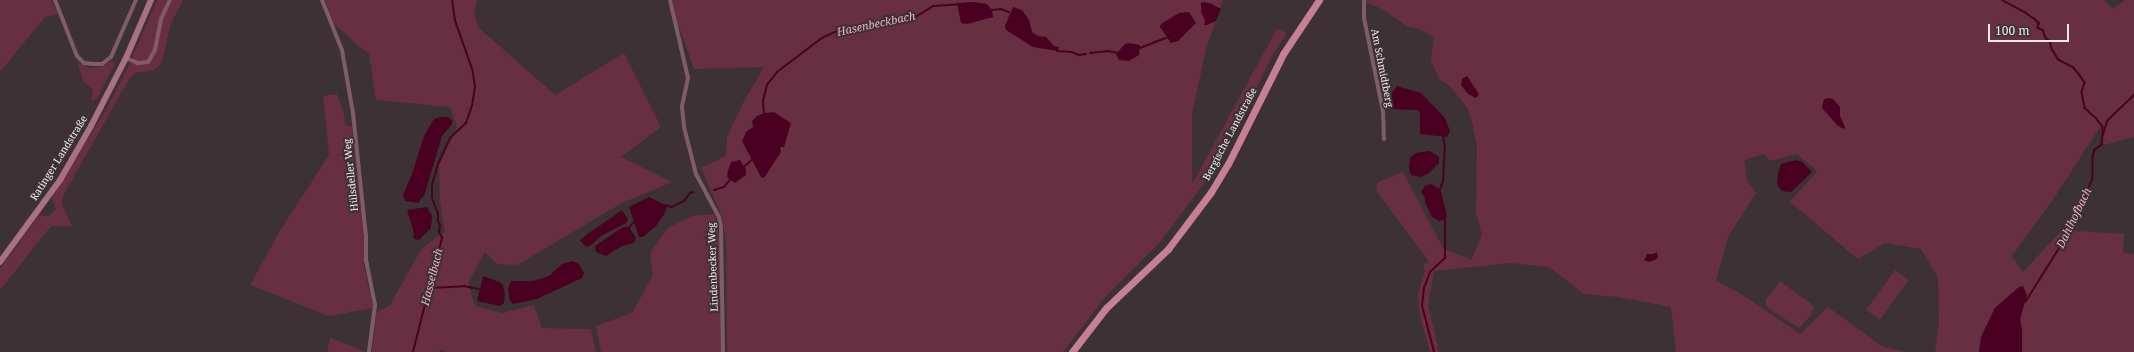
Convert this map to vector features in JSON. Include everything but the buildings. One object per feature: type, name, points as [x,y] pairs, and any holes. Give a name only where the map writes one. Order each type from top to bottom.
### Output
[{"type":"main road","name":"Ratinger Landstraße","points":[[0,262],[60,180],[91,126],[126,58],[151,0]]},
{"type":"main road","name":"Bergische Landstraße","points":[[1072,352],[1106,308],[1168,249],[1211,192],[1228,164],[1283,54],[1319,0]]},
{"type":"main road","name":"Bergische Landstraße","points":[[1077,352],[1082,340]]},
{"type":"street","points":[[55,0],[77,56],[84,63],[102,64],[111,58],[136,0]]},
{"type":"street","points":[[126,58],[138,63],[148,62],[155,50],[161,19],[170,0]]},
{"type":"street","name":"Hülsdeller Weg","points":[[322,0],[342,50],[353,113],[366,237],[366,260],[375,305],[369,352]]},
{"type":"street","name":"Lindenbecker Weg","points":[[670,0],[688,78],[682,107],[684,127],[696,174],[719,217],[721,227],[723,352]]},
{"type":"street","name":"Am Schmidtberg","points":[[1364,0],[1364,18],[1383,111],[1384,139]]},
{"type":"shaded area","points":[[0,0],[51,0],[58,14],[45,17],[0,72]]},
{"type":"shaded area","points":[[157,0],[183,0],[171,23],[160,65],[154,70],[135,73],[129,79],[63,196],[62,204],[72,226],[51,226],[0,290],[0,269],[39,215],[49,216],[56,210],[52,197],[107,108],[128,67]]},
{"type":"shaded area","points":[[325,0],[477,0],[474,13],[479,28],[555,95],[624,53],[661,127],[621,157],[672,182],[622,203],[517,265],[497,264],[485,252],[468,283],[475,306],[502,313],[534,305],[542,328],[591,329],[596,352],[445,352],[445,350],[440,350],[439,352],[372,352],[376,313],[390,305],[422,248],[445,232],[440,201],[439,165],[457,128],[450,107],[376,100],[369,53],[357,45],[334,23]]},
{"type":"shaded area","points":[[673,0],[1223,0],[1206,49],[1192,115],[1192,184],[1277,29],[1287,33],[1271,58],[1239,124],[1214,170],[1161,241],[1106,296],[1063,352],[727,352],[726,240],[721,214],[701,168],[726,156],[727,137],[743,103],[764,67],[694,69],[677,21]]},
{"type":"shaded area","points":[[1367,0],[2104,0],[2113,9],[2125,0],[2134,0],[2134,137],[2104,145],[2100,127],[2054,198],[2012,256],[2023,272],[2062,230],[2124,234],[2123,253],[2134,254],[2134,352],[2022,352],[2022,329],[2020,319],[2022,311],[2019,287],[1995,308],[1981,337],[1979,352],[1935,352],[1939,323],[1938,278],[1921,249],[1885,243],[1858,259],[1790,202],[1817,171],[1797,154],[1770,161],[1765,154],[1744,160],[1747,180],[1756,193],[1728,237],[1716,281],[1738,292],[1800,334],[1828,307],[1883,347],[1907,352],[1676,352],[1671,307],[1618,297],[1584,294],[1549,267],[1510,263],[1434,271],[1428,305],[1439,352],[1430,352],[1420,316],[1418,295],[1425,271],[1424,264],[1429,262],[1376,190],[1378,182],[1403,172],[1443,248],[1471,260],[1482,235],[1476,213],[1477,147],[1472,121],[1467,108],[1451,87],[1439,79],[1431,60],[1434,37],[1420,29],[1408,27],[1384,10],[1366,2]]},
{"type":"shaded area","points":[[973,2],[987,4],[992,10],[993,17],[967,24],[961,23],[957,3]]},
{"type":"shaded area","points":[[1201,3],[1210,3],[1221,9],[1216,21],[1207,25],[1204,25],[1205,20],[1201,12]]},
{"type":"shaded area","points":[[1013,7],[1022,10],[1029,20],[1032,32],[1038,36],[1046,37],[1054,46],[1059,47],[1058,51],[1033,47],[1006,30],[1005,26]]},
{"type":"shaded area","points":[[1189,12],[1196,23],[1178,41],[1171,43],[1160,27],[1161,24],[1179,13]]},
{"type":"shaded area","points":[[1129,43],[1140,45],[1139,55],[1129,61],[1119,60],[1116,54],[1125,44]]},
{"type":"shaded area","points":[[112,61],[115,63],[97,99],[91,101],[93,90],[83,81],[78,63],[90,68],[101,67]]},
{"type":"shaded area","points":[[1467,76],[1479,94],[1476,98],[1468,94],[1461,85],[1462,79]]},
{"type":"shaded area","points":[[1397,86],[1421,93],[1445,118],[1450,131],[1447,137],[1420,134],[1420,112],[1417,110],[1390,109],[1390,96]]},
{"type":"shaded area","points":[[337,94],[344,113],[345,125],[352,127],[364,238],[364,266],[373,308],[329,316],[250,285],[281,229],[329,155],[323,96]]},
{"type":"shaded area","points":[[1824,99],[1833,99],[1840,107],[1840,116],[1845,127],[1844,129],[1838,126],[1822,108]]},
{"type":"shaded area","points":[[774,112],[791,123],[784,147],[780,147],[781,152],[764,178],[761,177],[742,141],[746,132],[753,127],[752,121],[757,116],[764,113]]},
{"type":"shaded area","points":[[448,117],[452,120],[452,124],[442,136],[424,196],[420,199],[419,203],[405,201],[403,195],[412,174],[424,136],[434,119]]},
{"type":"shaded area","points":[[1430,151],[1439,157],[1439,163],[1428,174],[1420,177],[1411,175],[1409,169],[1410,158],[1416,153]]},
{"type":"shaded area","points":[[740,160],[746,170],[746,175],[735,183],[727,177],[728,171],[731,162]]},
{"type":"shaded area","points":[[1796,160],[1802,162],[1812,172],[1791,192],[1782,191],[1777,185],[1778,173],[1781,164]]},
{"type":"shaded area","points":[[1431,184],[1440,189],[1447,216],[1444,220],[1439,221],[1432,217],[1425,203],[1425,198],[1421,192],[1425,186]]},
{"type":"shaded area","points":[[649,197],[667,206],[665,213],[656,226],[643,237],[639,237],[629,207]]},
{"type":"shaded area","points":[[427,207],[432,216],[431,228],[419,240],[414,239],[413,229],[407,210]]},
{"type":"shaded area","points":[[622,210],[628,219],[626,223],[601,236],[587,247],[583,244],[580,240]]},
{"type":"shaded area","points":[[715,214],[720,240],[721,352],[601,352],[596,326],[632,313],[653,275],[650,253],[668,228],[692,216]]},
{"type":"shaded area","points":[[623,227],[629,227],[636,238],[634,243],[622,246],[606,256],[596,252],[595,246]]},
{"type":"shaded area","points":[[1657,252],[1658,257],[1655,260],[1649,262],[1644,260],[1647,254]]},
{"type":"shaded area","points":[[572,261],[579,264],[584,273],[582,278],[537,299],[513,304],[510,301],[508,289],[511,281],[533,281],[549,276],[562,264]]},
{"type":"shaded area","points":[[1895,270],[1909,280],[1880,320],[1866,310]]},
{"type":"shaded area","points":[[483,276],[500,282],[503,285],[505,294],[504,303],[500,306],[477,301]]},
{"type":"shaded area","points":[[1780,281],[1814,306],[1811,315],[1799,328],[1769,309],[1766,304],[1766,299]]},
{"type":"shaded area","points":[[2023,286],[2027,295],[2020,319],[2022,329],[2022,352],[1979,352],[1981,337],[1995,308],[2019,287]]},
{"type":"shaded area","points":[[330,338],[355,347],[365,352],[327,352]]},
{"type":"waterway","name":"Hasselbach","points":[[413,352],[442,238],[439,232],[440,226],[438,214],[432,198],[432,185],[438,164],[450,138],[466,123],[472,106],[475,87],[472,69],[455,21],[452,0]]},
{"type":"waterway","name":"Dahlhofbach","points":[[2002,0],[2026,13],[2039,23],[2038,28],[2043,30],[2059,60],[2073,67],[2085,83],[2082,92],[2085,108],[2103,127],[2102,145],[2095,150],[2093,157],[2093,179],[2066,238],[2026,302]]},
{"type":"waterway","name":"Hasenbeckbach","points":[[764,113],[763,101],[767,85],[777,72],[822,38],[841,29],[873,23],[894,23],[902,19],[914,18],[933,6],[959,4]]},
{"type":"waterway","name":"Hasenbeckbach","points":[[992,10],[1001,9],[1009,12]]},
{"type":"waterway","name":"Hasenbeckbach","points":[[1140,48],[1168,37]]},
{"type":"waterway","name":"Hasenbeckbach","points":[[1057,51],[1072,52],[1079,55],[1086,54]]},
{"type":"waterway","name":"Hasenbeckbach","points":[[1090,53],[1108,51],[1119,53]]},
{"type":"waterway","points":[[2103,135],[2107,121],[2134,95]]},
{"type":"waterway","points":[[1440,189],[1443,181],[1445,148],[1443,136]]},
{"type":"waterway","name":"Hasenbeckbach","points":[[743,168],[752,160]]},
{"type":"waterway","name":"Hasenbeckbach","points":[[714,190],[724,187],[731,179]]},
{"type":"waterway","name":"Hasenbeckbach","points":[[666,205],[672,207],[684,201],[690,193],[694,192]]},
{"type":"waterway","points":[[1434,352],[1422,306],[1424,288],[1430,272],[1445,258],[1445,216]]},
{"type":"waterway","name":"Hasenbeckbach","points":[[629,228],[634,222]]},
{"type":"waterway","name":"Hasenbeckbach","points":[[430,288],[464,286],[480,289]]}]
